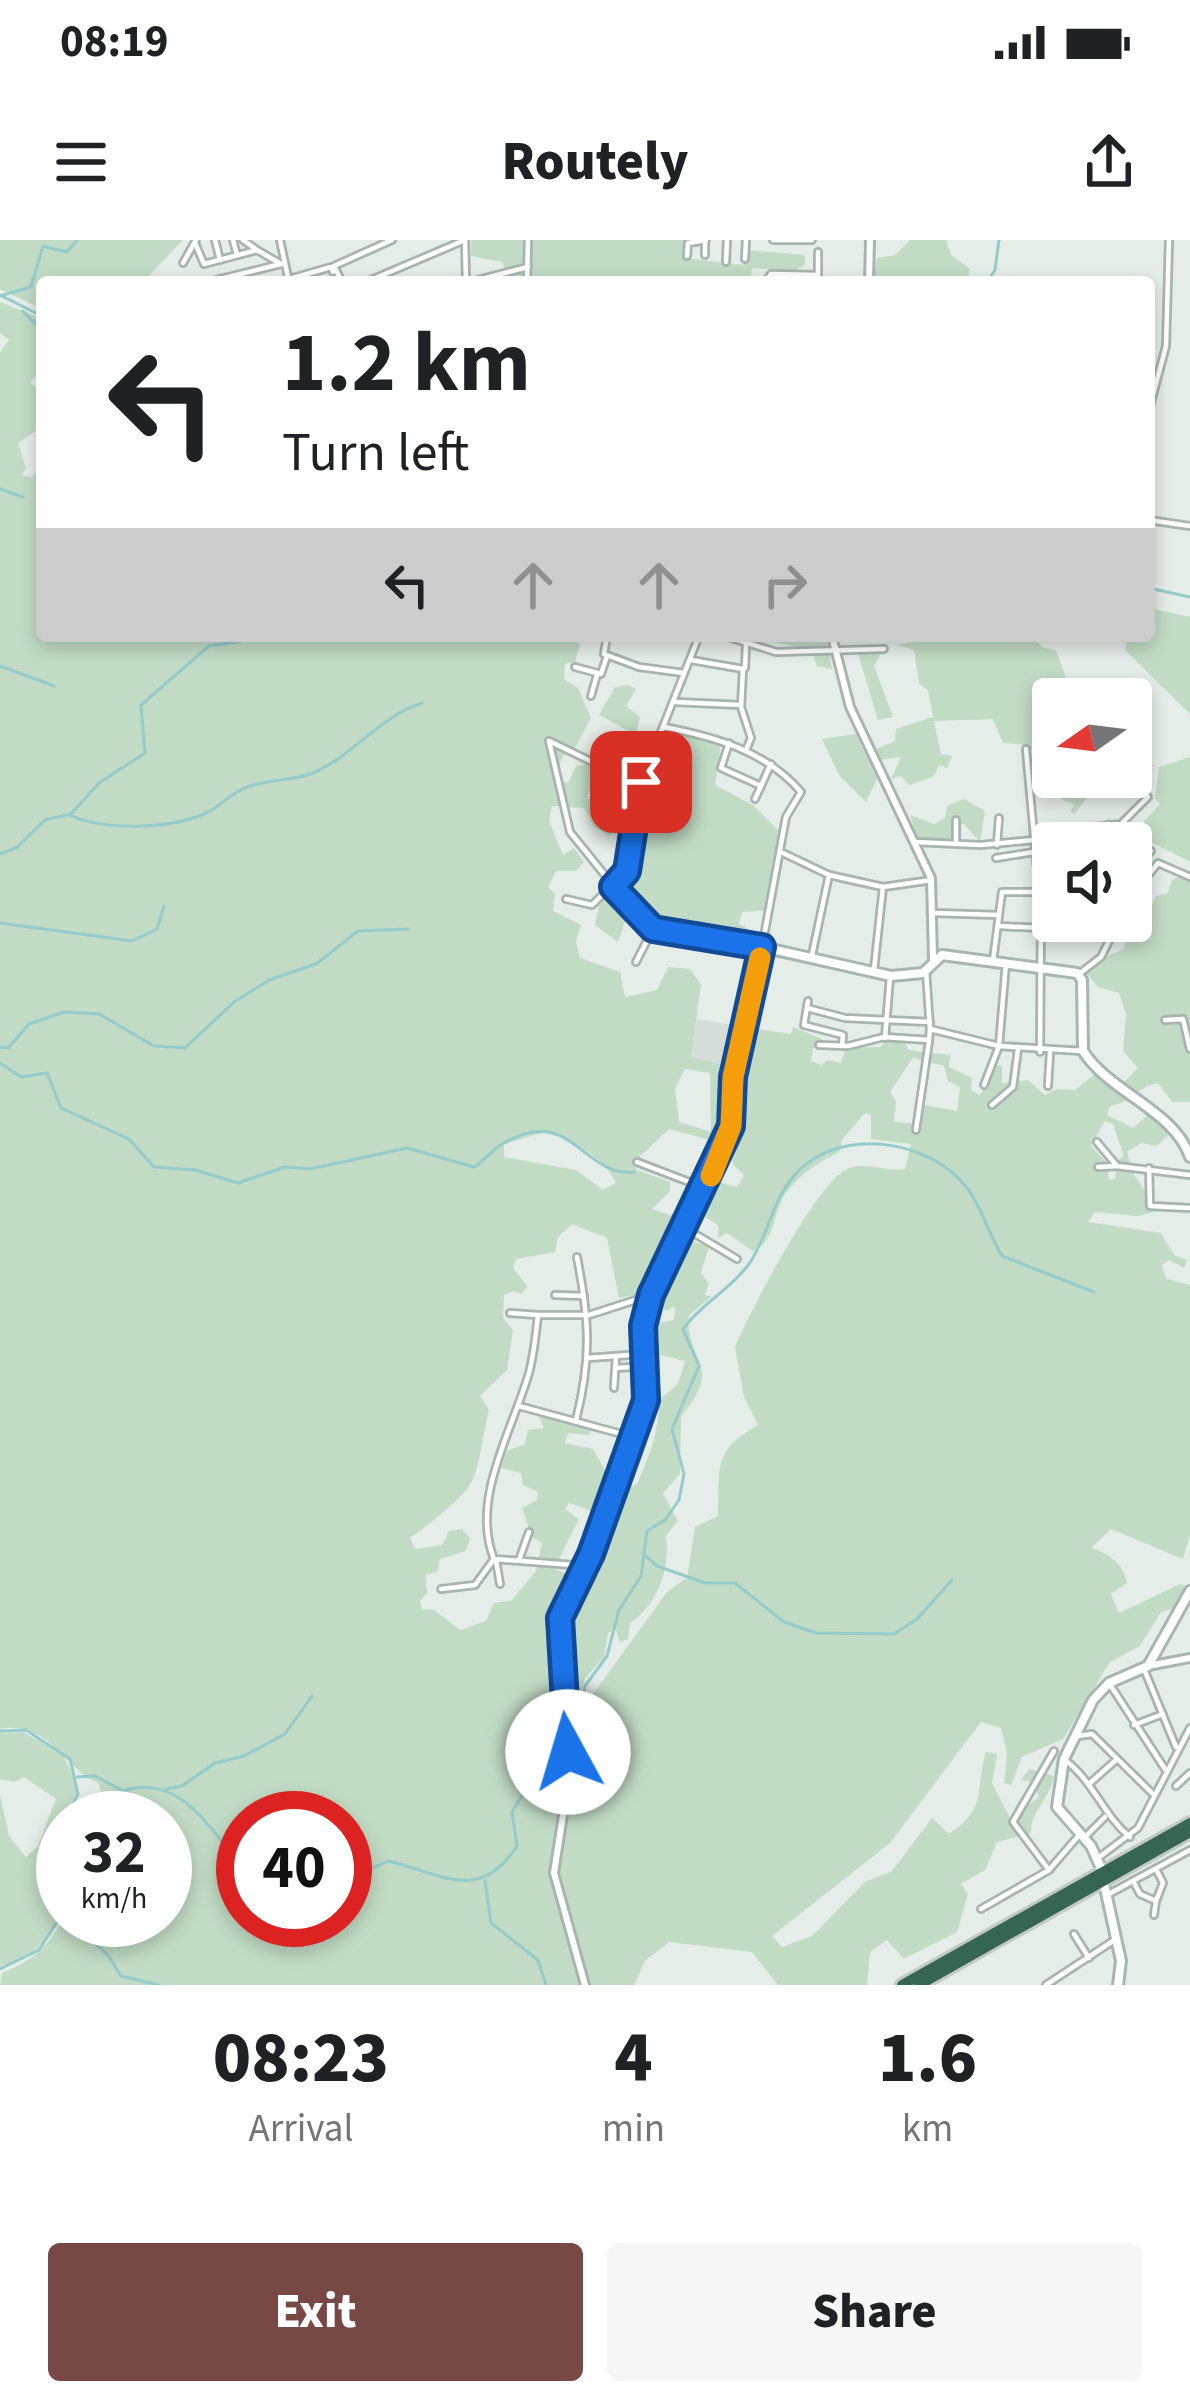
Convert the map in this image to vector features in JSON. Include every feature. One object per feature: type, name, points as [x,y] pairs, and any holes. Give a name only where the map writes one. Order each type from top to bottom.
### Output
[{"type":"highway","points":[[919,1985],[1190,1828]]},
{"type":"highway","points":[[902,1985],[1190,1828]]},
{"type":"highway","points":[[945,1976],[957,1964]]},
{"type":"main road","points":[[762,947],[874,975],[926,970],[932,959],[942,955],[1079,974],[1083,1052],[1188,1146],[1190,1157]]},
{"type":"main road","points":[[1099,1862],[1055,1802],[1064,1760],[1108,1683],[1151,1664],[1190,1591]]},
{"type":"main road","points":[[1106,1891],[1117,1938],[1118,1985]]},
{"type":"street","points":[[214,240],[220,260]]},
{"type":"street","points":[[233,240],[237,255]]},
{"type":"street","points":[[243,240],[281,264]]},
{"type":"street","points":[[280,240],[287,276]]},
{"type":"street","points":[[380,276],[465,240],[468,276]]},
{"type":"street","points":[[527,276],[528,240]]},
{"type":"street","points":[[686,256],[688,243],[706,240],[705,255]]},
{"type":"street","points":[[726,262],[727,240]]},
{"type":"street","points":[[745,259],[746,240]]},
{"type":"street","points":[[773,240],[812,240]]},
{"type":"street","points":[[869,276],[870,240]]},
{"type":"street","points":[[1155,383],[1166,346],[1169,240]]},
{"type":"street","points":[[338,276],[334,266],[388,241]]},
{"type":"street","points":[[195,242],[203,264],[257,250]]},
{"type":"street","points":[[183,263],[195,242]]},
{"type":"street","points":[[818,252],[818,276]]},
{"type":"street","points":[[232,276],[281,264]]},
{"type":"street","points":[[304,276],[331,267],[337,276]]},
{"type":"street","points":[[496,276],[528,267]]},
{"type":"street","points":[[506,272],[507,276]]},
{"type":"street","points":[[1155,521],[1190,526]]},
{"type":"street","points":[[606,642],[603,651],[608,656],[639,668],[686,674]]},
{"type":"street","points":[[566,899],[592,905],[627,871],[640,785],[696,642]]},
{"type":"street","points":[[743,642],[776,652],[884,649]]},
{"type":"street","points":[[832,642],[850,706],[932,880],[932,959]]},
{"type":"street","points":[[745,751],[751,735],[741,705],[746,645]]},
{"type":"street","points":[[591,696],[608,656]]},
{"type":"street","points":[[691,661],[743,669]]},
{"type":"street","points":[[575,667],[597,675]]},
{"type":"street","points":[[675,702],[741,705]]},
{"type":"street","points":[[585,1985],[583,1964],[554,1873],[569,1778],[558,1628],[586,1566],[629,1436],[646,1400],[643,1326],[651,1295],[731,1126],[733,1077],[783,853],[786,817],[801,792],[771,764],[729,743],[664,727]]},
{"type":"street","points":[[640,785],[549,741],[570,832],[653,929],[762,947]]},
{"type":"street","points":[[729,743],[721,768],[760,786]]},
{"type":"street","points":[[1026,749],[1032,822]]},
{"type":"street","points":[[754,799],[771,764]]},
{"type":"street","points":[[1123,822],[1147,798]]},
{"type":"street","points":[[997,845],[999,818]]},
{"type":"street","points":[[956,820],[956,842]]},
{"type":"street","points":[[915,842],[997,845],[1032,840]]},
{"type":"street","points":[[996,857],[1032,852]]},
{"type":"street","points":[[783,853],[830,875],[884,887],[932,880]]},
{"type":"street","points":[[1152,869],[1158,862],[1190,877]]},
{"type":"street","points":[[811,961],[830,875]]},
{"type":"street","points":[[874,975],[884,887]]},
{"type":"street","points":[[993,961],[1002,892],[1032,889]]},
{"type":"street","points":[[934,913],[999,916]]},
{"type":"street","points":[[998,926],[1032,928]]},
{"type":"street","points":[[636,962],[653,929]]},
{"type":"street","points":[[1040,1052],[1042,942]]},
{"type":"street","points":[[1079,974],[1095,965],[1108,942]]},
{"type":"street","points":[[984,1085],[999,1046],[1006,962]]},
{"type":"street","points":[[916,1130],[930,1026],[926,970]]},
{"type":"street","points":[[885,1037],[890,976]]},
{"type":"street","points":[[842,1046],[843,1035],[804,1025],[807,1005],[930,1026],[999,1046],[1083,1052]]},
{"type":"street","points":[[1165,1020],[1183,1019],[1190,1049]]},
{"type":"street","points":[[819,1045],[842,1046],[885,1037],[929,1040]]},
{"type":"street","points":[[992,1105],[1013,1087],[1018,1049]]},
{"type":"street","points":[[1048,1086],[1050,1053]]},
{"type":"street","points":[[1097,1142],[1117,1166]]},
{"type":"street","points":[[637,1162],[705,1188]]},
{"type":"street","points":[[1098,1167],[1190,1175]]},
{"type":"street","points":[[1149,1168],[1150,1206],[1190,1208]]},
{"type":"street","points":[[685,1228],[737,1259]]},
{"type":"street","points":[[577,1257],[590,1315],[577,1420]]},
{"type":"street","points":[[555,1295],[584,1296]]},
{"type":"street","points":[[509,1313],[590,1315],[651,1295]]},
{"type":"street","points":[[500,1583],[493,1480],[538,1316]]},
{"type":"street","points":[[588,1358],[647,1354]]},
{"type":"street","points":[[614,1388],[616,1356]]},
{"type":"street","points":[[616,1368],[647,1366]]},
{"type":"street","points":[[517,1406],[629,1436]]},
{"type":"street","points":[[519,1560],[529,1532]]},
{"type":"street","points":[[441,1589],[476,1585],[483,1566],[495,1560],[586,1566]]},
{"type":"street","points":[[1177,1748],[1162,1714],[1151,1664],[1190,1658]]},
{"type":"street","points":[[1108,1683],[1165,1769]]},
{"type":"street","points":[[1133,1725],[1162,1714]]},
{"type":"street","points":[[1099,1862],[1130,1837],[1190,1728]]},
{"type":"street","points":[[1074,1736],[1091,1733],[1154,1795]]},
{"type":"street","points":[[1049,1870],[1013,1822],[1054,1751]]},
{"type":"street","points":[[1064,1760],[1088,1784],[1106,1816],[1130,1837]]},
{"type":"street","points":[[1088,1784],[1116,1760]]},
{"type":"street","points":[[1176,1786],[1190,1773]]},
{"type":"street","points":[[981,1910],[1049,1870],[1106,1816]]},
{"type":"street","points":[[1106,1891],[1190,1850]]},
{"type":"street","points":[[1154,1915],[1162,1882],[1156,1869]]},
{"type":"street","points":[[1133,1881],[1138,1893],[1156,1901]]},
{"type":"street","points":[[1074,1934],[1089,1958]]},
{"type":"street","points":[[1046,1985],[1117,1938]]},
{"type":"shaded area","points":[[697,1019],[751,1028],[737,1068],[690,1057]]},
{"type":"green space","points":[[0,240],[183,240],[149,276],[36,276],[36,306],[0,289]]},
{"type":"green space","points":[[471,240],[684,240],[684,258],[744,265],[746,250],[805,255],[805,265],[793,271],[752,268],[751,276],[507,276],[502,262],[471,256]]},
{"type":"green space","points":[[910,240],[946,240],[951,255],[969,268],[969,276],[874,276],[877,258],[895,255]]},
{"type":"green space","points":[[0,302],[36,317],[36,376],[30,382],[36,388],[36,431],[18,443],[26,469],[21,475],[36,473],[36,642],[576,642],[580,644],[575,662],[565,664],[564,679],[578,688],[591,718],[574,750],[563,756],[554,778],[568,783],[576,766],[594,763],[607,738],[671,760],[673,749],[666,741],[671,731],[721,743],[715,785],[753,805],[781,833],[768,910],[742,912],[739,924],[758,934],[755,940],[653,923],[631,904],[618,942],[595,925],[599,905],[629,877],[636,826],[663,828],[668,814],[664,792],[673,782],[672,770],[651,764],[641,774],[603,773],[591,781],[587,799],[609,803],[611,836],[594,827],[584,808],[552,806],[549,821],[563,855],[574,848],[584,862],[576,871],[556,871],[548,887],[555,894],[553,911],[581,925],[576,941],[580,958],[620,972],[625,997],[657,990],[668,967],[690,969],[701,985],[691,1057],[737,1068],[751,1028],[791,1034],[793,1027],[822,1039],[823,1045],[813,1048],[811,1061],[821,1065],[828,1060],[841,1063],[846,1048],[880,1047],[887,1040],[905,1041],[908,1050],[950,1055],[949,1067],[972,1078],[971,1090],[980,1095],[994,1064],[1002,1066],[1002,1083],[1028,1080],[1045,1095],[1056,1089],[1075,1090],[1098,1072],[1120,1086],[1138,1068],[1123,1051],[1126,1015],[1119,993],[1098,987],[1081,967],[1124,949],[1125,942],[1152,942],[1156,896],[1167,894],[1172,880],[1190,872],[1190,1102],[1172,1102],[1158,1083],[1110,1106],[1107,1115],[1133,1128],[1148,1115],[1170,1133],[1157,1146],[1142,1143],[1127,1152],[1133,1173],[1158,1211],[1137,1216],[1095,1212],[1088,1222],[1161,1233],[1174,1255],[1187,1260],[1184,1268],[1169,1260],[1162,1265],[1166,1279],[1190,1285],[1190,1534],[1183,1559],[1111,1529],[1091,1548],[1114,1560],[1126,1576],[1127,1583],[1111,1594],[1119,1613],[1180,1584],[1187,1587],[1175,1608],[1161,1612],[1140,1646],[1110,1662],[1063,1739],[1022,1757],[1011,1785],[1004,1783],[1007,1753],[1001,1728],[981,1722],[890,1843],[772,1936],[782,1947],[812,1936],[865,1882],[892,1871],[932,1818],[949,1834],[962,1824],[978,1798],[986,1752],[997,1754],[992,1783],[1010,1818],[1039,1797],[1034,1782],[1021,1780],[1029,1769],[1054,1776],[1031,1833],[997,1842],[985,1870],[961,1884],[968,1894],[957,1932],[904,1959],[887,1940],[870,1952],[867,1985],[778,1985],[752,1952],[669,1942],[645,1961],[634,1985],[0,1985],[2,1973],[43,1947],[192,1947],[192,1791],[101,1791],[98,1783],[44,1739],[17,1728],[0,1729],[0,352],[9,340],[0,333]],"holes":[[[913,1058],[944,1066],[948,1081],[960,1087],[957,1111],[924,1105],[921,1124],[894,1122],[896,1101],[890,1092]],[[685,1069],[710,1073],[711,1132],[679,1122],[675,1088]],[[864,1114],[871,1114],[871,1139],[911,1144],[905,1169],[856,1166],[836,1177],[803,1220],[769,1278],[735,1347],[744,1397],[758,1425],[733,1443],[721,1462],[718,1516],[695,1527],[687,1578],[667,1592],[590,1698],[592,1767],[575,1773],[562,1763],[563,1727],[573,1722],[585,1678],[604,1657],[608,1633],[616,1630],[619,1642],[628,1639],[630,1623],[648,1606],[664,1573],[666,1535],[678,1521],[663,1493],[680,1474],[681,1416],[701,1385],[689,1315],[711,1297],[705,1294],[709,1284],[701,1273],[709,1246],[677,1238],[687,1219],[678,1212],[669,1215],[652,1209],[670,1191],[670,1182],[637,1170],[633,1163],[669,1129],[732,1146],[733,1164],[744,1175],[737,1187],[718,1182],[701,1214],[718,1225],[718,1238],[727,1233],[753,1251],[766,1240],[791,1186],[840,1151],[842,1140]],[[1105,1121],[1113,1124],[1124,1156],[1117,1161],[1115,1179],[1109,1180],[1107,1163],[1091,1146]],[[545,1132],[586,1151],[616,1183],[603,1190],[576,1170],[504,1157],[504,1144]],[[572,1224],[607,1238],[619,1298],[646,1293],[667,1311],[675,1306],[674,1320],[647,1325],[652,1353],[685,1361],[678,1384],[659,1400],[649,1454],[637,1484],[630,1487],[611,1481],[593,1449],[565,1443],[568,1433],[589,1435],[592,1425],[586,1419],[535,1409],[544,1428],[528,1430],[525,1444],[507,1451],[501,1468],[521,1473],[523,1485],[538,1492],[537,1500],[522,1508],[532,1537],[542,1543],[536,1571],[511,1601],[494,1603],[486,1621],[460,1630],[433,1609],[422,1610],[420,1601],[427,1593],[426,1575],[438,1571],[440,1559],[466,1551],[470,1538],[462,1529],[449,1531],[442,1545],[416,1549],[410,1538],[471,1483],[489,1410],[480,1396],[507,1370],[513,1330],[503,1318],[504,1295],[522,1294],[527,1286],[513,1268],[516,1259],[555,1252],[558,1237]],[[569,1503],[606,1516],[614,1533],[602,1549],[604,1561],[598,1575],[574,1576],[554,1569],[579,1519],[565,1509]]]},
{"type":"green space","points":[[1155,609],[1190,617],[1190,714],[1125,650],[1127,642],[1155,642]]},
{"type":"green space","points":[[774,642],[827,642],[832,669],[817,666],[812,650]]},
{"type":"green space","points":[[1038,642],[1056,650],[1066,678],[1032,678],[1032,750],[1003,743],[993,719],[934,721],[941,754],[952,756],[947,768],[939,765],[933,777],[909,785],[901,776],[891,779],[901,757],[879,760],[876,749],[895,741],[896,729],[933,717],[928,690],[919,684],[914,650],[897,645]]},
{"type":"green space","points":[[887,643],[874,666],[893,717],[878,720],[857,650]]},
{"type":"green space","points":[[615,687],[636,689],[626,706],[640,717],[636,735],[599,715]]},
{"type":"green space","points":[[856,734],[877,779],[866,802],[839,775],[822,739]]},
{"type":"green space","points":[[1190,757],[1190,862],[1152,843],[1152,822],[1144,822],[1160,804],[1155,798],[1159,767]]},
{"type":"green space","points":[[1087,798],[1074,814],[1070,811],[1075,805],[1061,799]]},
{"type":"green space","points":[[964,799],[985,811],[980,842],[964,824],[955,825],[953,840],[922,840],[919,845],[910,815],[934,824],[945,818],[947,806]]},
{"type":"green space","points":[[23,1732],[63,1754],[77,1791],[44,1791],[24,1777],[14,1782],[0,1779],[0,1733]]},
{"type":"green space","points":[[0,1795],[9,1836],[26,1857],[36,1848],[38,1947],[0,1966]]},
{"type":"waterway","points":[[3,295],[31,287],[43,246],[67,252],[77,240]]},
{"type":"waterway","points":[[991,276],[999,240]]},
{"type":"waterway","points":[[0,295],[36,313]]},
{"type":"waterway","points":[[23,311],[36,325]]},
{"type":"waterway","points":[[0,489],[23,497]]},
{"type":"waterway","points":[[1155,589],[1190,597]]},
{"type":"waterway","points":[[0,854],[16,848],[45,820],[71,814],[99,783],[145,753],[141,705],[209,646],[235,642]]},
{"type":"waterway","points":[[0,666],[54,686]]},
{"type":"waterway","points":[[69,815],[118,826],[190,819],[250,786],[313,773],[393,717],[422,703]]},
{"type":"waterway","points":[[0,923],[132,941],[157,929],[164,906]]},
{"type":"waterway","points":[[0,1047],[8,1048],[29,1024],[64,1012],[99,1014],[154,1046],[185,1048],[234,1002],[269,980],[316,964],[358,931],[408,929]]},
{"type":"waterway","points":[[0,1063],[21,1077],[47,1073],[61,1108],[129,1139],[154,1167],[195,1170],[238,1183],[285,1167],[310,1169],[407,1148],[474,1167],[504,1143],[527,1133],[546,1132],[561,1136],[616,1171],[634,1172]]},
{"type":"waterway","points":[[372,1868],[388,1861],[442,1877],[473,1880],[503,1864],[517,1846],[512,1812],[536,1772],[576,1734],[585,1686],[607,1656],[619,1610],[641,1576],[647,1531],[665,1520],[679,1500],[684,1474],[672,1429],[699,1366],[683,1329],[749,1264],[784,1191],[808,1163],[855,1145],[880,1144],[930,1158],[968,1189],[1002,1256],[1094,1292]]},
{"type":"waterway","points":[[646,1556],[657,1566],[705,1583],[735,1583],[784,1622],[816,1633],[894,1634],[917,1619],[952,1580]]},
{"type":"waterway","points":[[166,1789],[182,1786],[215,1763],[244,1756],[285,1734],[312,1696]]},
{"type":"waterway","points":[[0,1731],[26,1730],[70,1759],[77,1791]]},
{"type":"waterway","points":[[77,1777],[95,1776],[123,1791],[141,1787],[172,1794],[216,1836]]},
{"type":"waterway","points":[[485,1881],[491,1923],[538,1960],[546,1985]]},
{"type":"waterway","points":[[0,1969],[41,1947]]},
{"type":"waterway","points":[[99,1947],[121,1976],[159,1985]]},
{"type":"slow traffic","points":[[711,1176],[733,1118],[733,1077],[760,958]]},
{"type":"route","points":[[568,1752],[560,1618],[591,1554],[612,1483],[646,1400],[643,1326],[651,1295],[731,1126],[733,1077],[762,947],[653,929],[613,887],[627,871],[641,782]]}]
